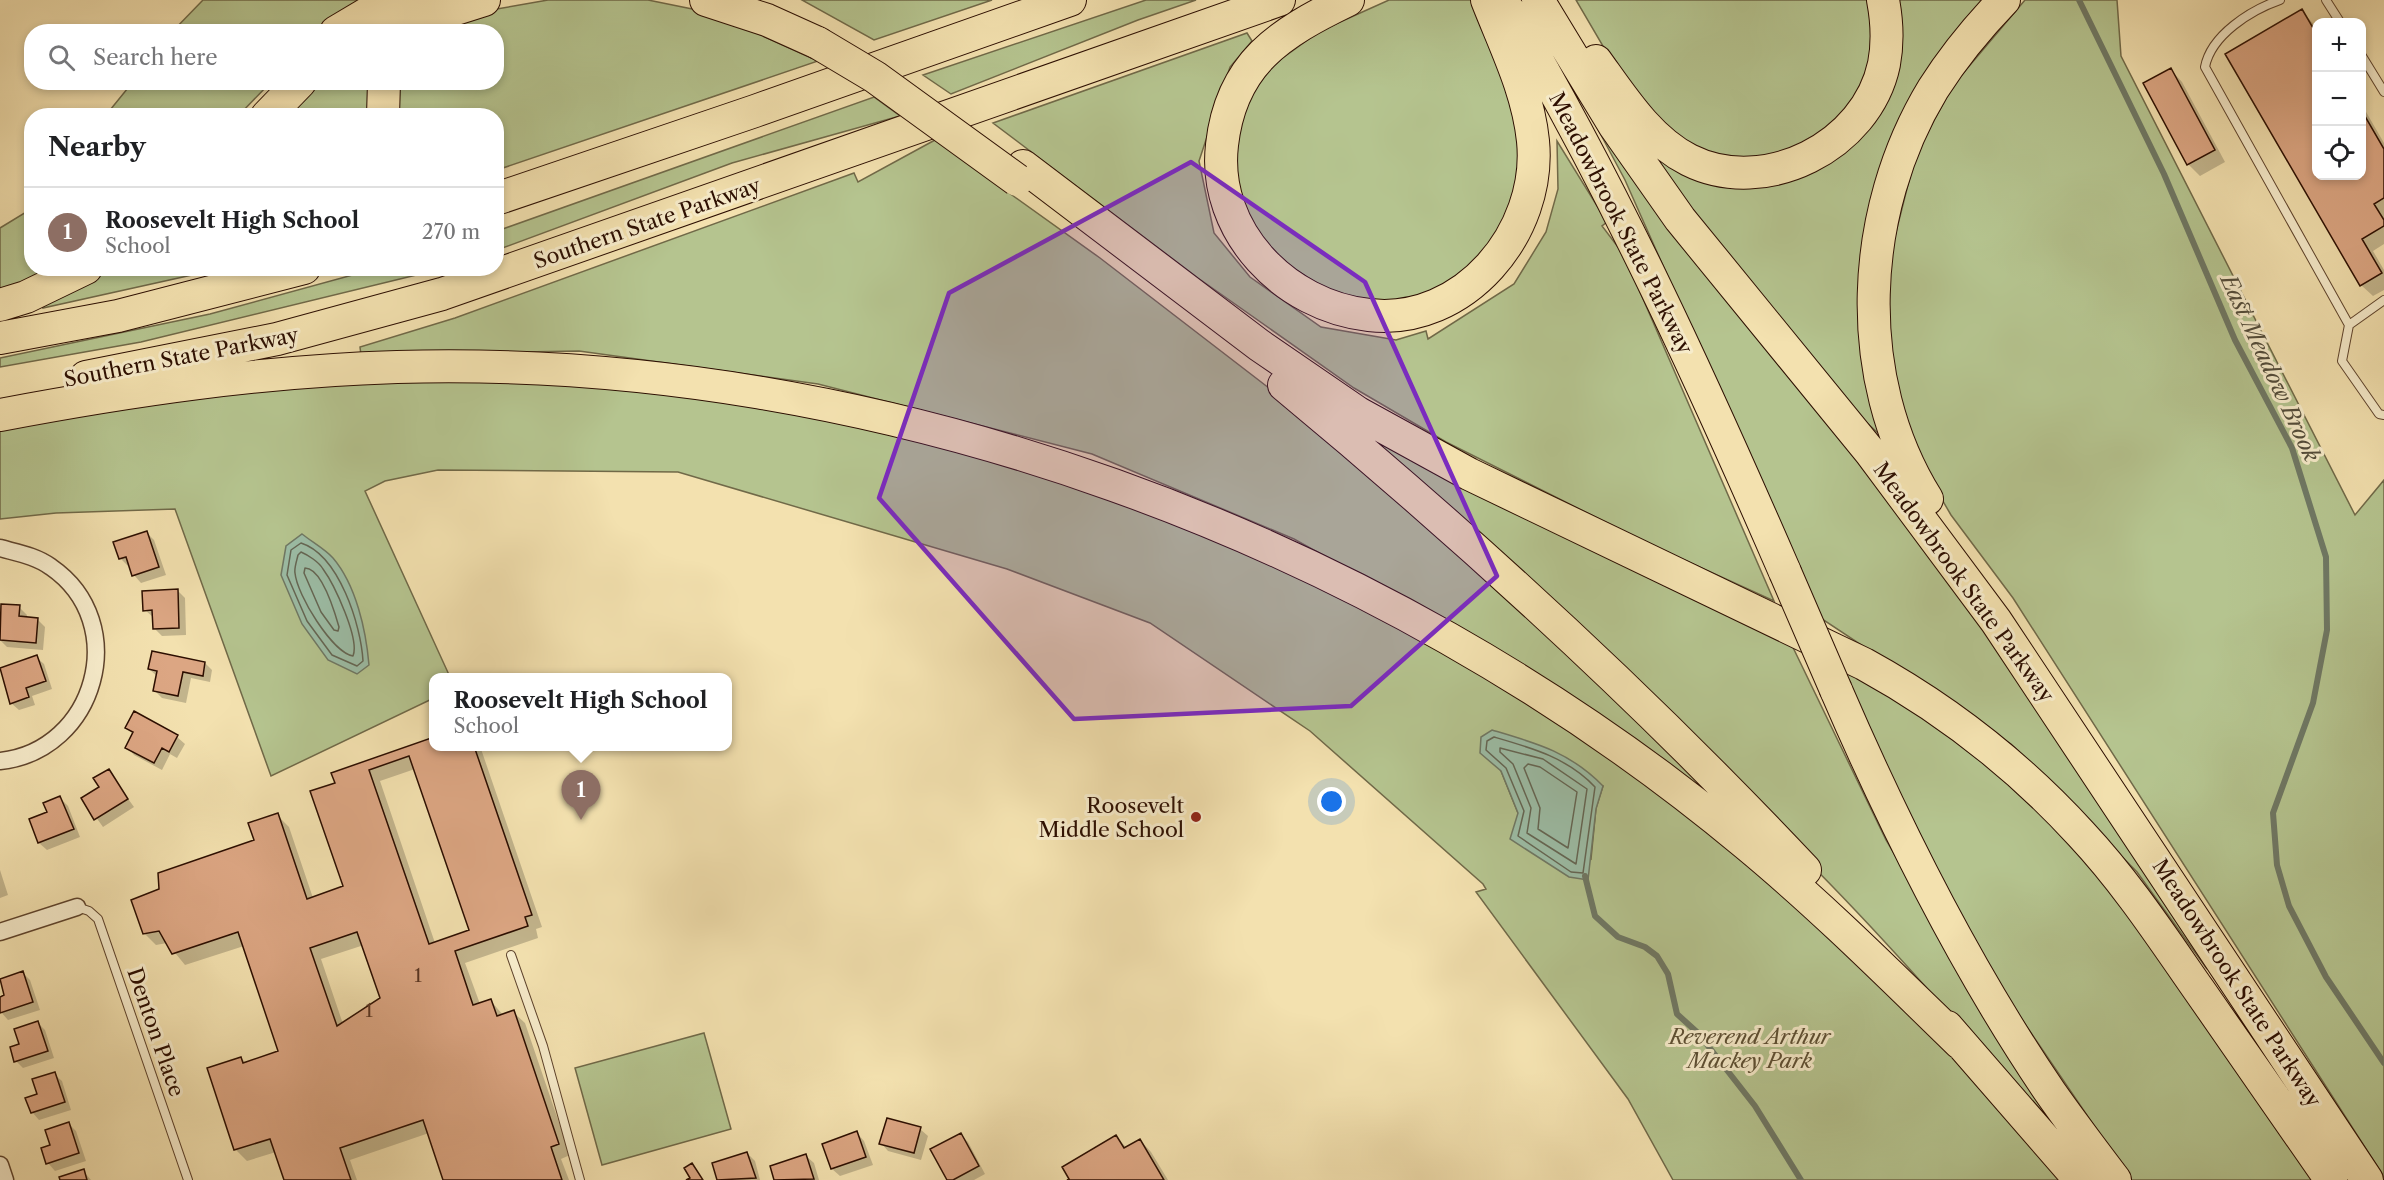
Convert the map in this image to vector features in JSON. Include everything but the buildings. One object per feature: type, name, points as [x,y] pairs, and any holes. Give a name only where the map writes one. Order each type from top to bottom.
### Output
[{"type":"highway","points":[[350,24],[391,0]]},
{"type":"highway","points":[[387,24],[434,0]]},
{"type":"highway","points":[[426,24],[443,13],[484,0]]},
{"type":"highway","points":[[706,0],[824,38]]},
{"type":"highway","points":[[755,0],[920,90],[1263,368],[1348,439],[1494,568],[1683,747],[1800,864],[1895,965],[2080,1180]]},
{"type":"highway","points":[[504,196],[1070,0]]},
{"type":"highway","name":"Southern State Parkway","points":[[504,272],[1279,0]]},
{"type":"highway","points":[[1348,0],[1290,30],[1274,42],[1251,66],[1234,98],[1223,133],[1222,185],[1233,218],[1252,250],[1265,265],[1300,291],[1352,312],[1370,315],[1406,313],[1458,292],[1487,271],[1519,227],[1533,177],[1533,141],[1506,19],[1487,0]]},
{"type":"highway","points":[[1543,2],[1662,142],[1702,165],[1728,172],[1747,173],[1783,167],[1815,155],[1840,136],[1860,115],[1870,100],[1884,64],[1886,28],[1883,0]]},
{"type":"highway","points":[[1996,621],[1916,482],[1895,435],[1879,373],[1873,294],[1878,243],[1886,205],[1906,143],[1933,90],[1952,60],[2004,0]]},
{"type":"highway","name":"Meadowbrook State Parkway","points":[[1543,2],[1614,125],[1680,219],[1871,453],[1996,621],[2367,1180]]},
{"type":"highway","name":"Meadowbrook State Parkway","points":[[1506,19],[1574,126],[1644,262],[1836,690],[1918,864],[1972,964],[2051,1094],[2115,1180]]},
{"type":"highway","points":[[251,108],[268,90]]},
{"type":"highway","points":[[275,108],[292,90]]},
{"type":"highway","points":[[383,108],[384,90]]},
{"type":"highway","points":[[504,179],[623,137],[755,111]]},
{"type":"highway","points":[[1020,173],[1259,345],[1358,413],[1459,469],[1864,664],[1919,696],[1965,728],[2038,790],[2112,870],[2162,937],[2331,1180]]},
{"type":"highway","points":[[0,305],[26,297],[69,276]]},
{"type":"highway","points":[[0,338],[118,316],[273,276]]},
{"type":"highway","name":"Southern State Parkway","points":[[0,393],[277,339],[442,294],[493,276]]},
{"type":"highway","points":[[0,415],[148,388],[249,376],[401,367],[504,368],[637,378],[748,392],[909,425],[1012,452],[1151,499],[1250,539],[1382,602],[1509,675],[1651,771],[1744,842],[1846,932],[1960,1043]]},
{"type":"street","points":[[0,548],[33,557],[52,567],[72,586],[89,613],[94,629],[96,650],[94,677],[85,703],[75,719],[50,744],[15,759],[0,761]]},
{"type":"street","points":[[0,932],[77,907]]},
{"type":"street","points":[[0,1165],[5,1180]]},
{"type":"lane","points":[[2280,0],[2266,4],[2228,30],[2207,56],[2205,67],[2349,325],[2342,361],[2379,414],[2384,415]]},
{"type":"lane","points":[[2326,0],[2337,18]]},
{"type":"lane","points":[[2366,64],[2384,92]]},
{"type":"lane","points":[[2349,325],[2384,300]]},
{"type":"lane","name":"Denton Place","points":[[77,907],[89,911],[98,919],[188,1180]]},
{"type":"lane","points":[[512,955],[543,1046],[580,1180]]},
{"type":"highlighted area","points":[[1191,162],[1365,282],[1497,576],[1351,706],[1074,719],[879,498],[949,293]]},
{"type":"green space","points":[[203,0],[382,0],[342,24],[180,24]]},
{"type":"green space","points":[[548,0],[648,0],[712,13],[818,61],[504,168],[504,108],[397,108],[398,90],[504,90],[504,24],[456,24],[491,10]]},
{"type":"green space","points":[[802,0],[992,0],[874,40]]},
{"type":"green space","points":[[1146,0],[1196,0],[1138,20],[951,94],[923,75]]},
{"type":"green space","points":[[1389,0],[1472,0],[1528,132],[1526,187],[1498,247],[1444,289],[1382,305],[1333,293],[1271,255],[1238,205],[1231,163],[1241,107],[1273,65],[1320,31]]},
{"type":"green space","points":[[1576,0],[1874,0],[1875,78],[1838,127],[1776,160],[1716,158],[1664,128],[1631,94]]},
{"type":"green space","points":[[1894,0],[1991,0],[1892,152],[1886,440],[1850,408],[1686,206],[1639,140],[1759,182],[1860,131]]},
{"type":"green space","points":[[2025,0],[2117,0],[2121,56],[2355,515],[2384,480],[2384,1177],[2013,598],[1951,515],[1909,443],[1888,339],[1891,252],[1916,153],[1954,84]]},
{"type":"green space","points":[[1247,33],[1252,41],[1230,67],[1199,161],[1214,233],[1250,277],[1321,327],[1396,340],[1426,331],[1428,339],[1514,284],[1546,232],[1558,189],[1557,141],[1607,222],[1602,226],[1624,255],[1774,601],[1649,544],[1446,442],[1354,388],[1198,278],[993,123]]},
{"type":"green space","points":[[126,90],[263,90],[246,108],[112,108]]},
{"type":"green space","points":[[307,90],[374,90],[372,108],[287,108]]},
{"type":"green space","points":[[1577,90],[1878,478],[1994,635],[2204,953],[2207,969],[2137,872],[2011,744],[1819,617],[1625,180]]},
{"type":"green space","points":[[874,97],[900,116],[732,163],[504,247],[504,229]]},
{"type":"green space","points":[[935,140],[1100,258],[1291,405],[1491,580],[1701,782],[1694,790],[1503,656],[1294,539],[1092,454],[818,384],[579,351],[361,355],[360,347],[455,318],[854,173],[858,182]]},
{"type":"green space","points":[[24,213],[24,276],[38,276],[0,292],[0,228]]},
{"type":"green space","points":[[92,276],[187,276],[43,308],[43,302]]},
{"type":"green space","points":[[349,276],[412,276],[141,342],[0,367],[0,358],[210,314]]},
{"type":"green space","name":"Reverend Arthur Mackey Park","points":[[436,373],[666,387],[863,421],[1216,531],[1424,633],[1699,815],[1966,1061],[2062,1180],[1673,1180],[1628,1099],[1476,892],[1486,889],[1483,884],[1310,731],[1150,623],[1007,569],[678,472],[438,470],[385,481],[365,491],[448,673],[429,673],[429,700],[271,776],[175,509],[56,513],[0,519],[0,424],[270,381]],"holes":[[[1501,771],[1603,786],[1596,808],[1591,859],[1518,813]]]},
{"type":"green space","points":[[1338,407],[1786,633],[1886,840],[2005,1043],[2094,1180],[1933,995],[1773,825],[1650,704]]},
{"type":"green space","points":[[1838,662],[2002,767],[2101,865],[2323,1180],[2131,1180],[1991,974],[1876,751]]},
{"type":"green space","points":[[704,1033],[731,1129],[602,1165],[575,1068]]},
{"type":"water","points":[[302,534],[333,558],[354,594],[365,637],[369,665],[357,674],[328,660],[302,624],[281,575],[286,546]]},
{"type":"water","points":[[1492,730],[1552,750],[1591,774],[1603,786],[1596,809],[1588,880],[1569,877],[1510,839],[1518,813],[1501,771],[1480,753],[1481,737]]},
{"type":"waterway","name":"East Meadow Brook","points":[[2079,0],[2164,174],[2235,340],[2292,448],[2326,557],[2327,630],[2313,703],[2273,813],[2277,865],[2289,906],[2326,977],[2384,1063]]},
{"type":"waterway","points":[[1585,876],[1595,916],[1618,937],[1645,947],[1657,956],[1668,974],[1677,1014],[1698,1033],[1755,1106],[1801,1180]]},
{"type":"place","name":"Roosevelt Middle School","points":[[1196,817]]},
{"type":"place","name":"Roosevelt High School","points":[[581,820]]}]
